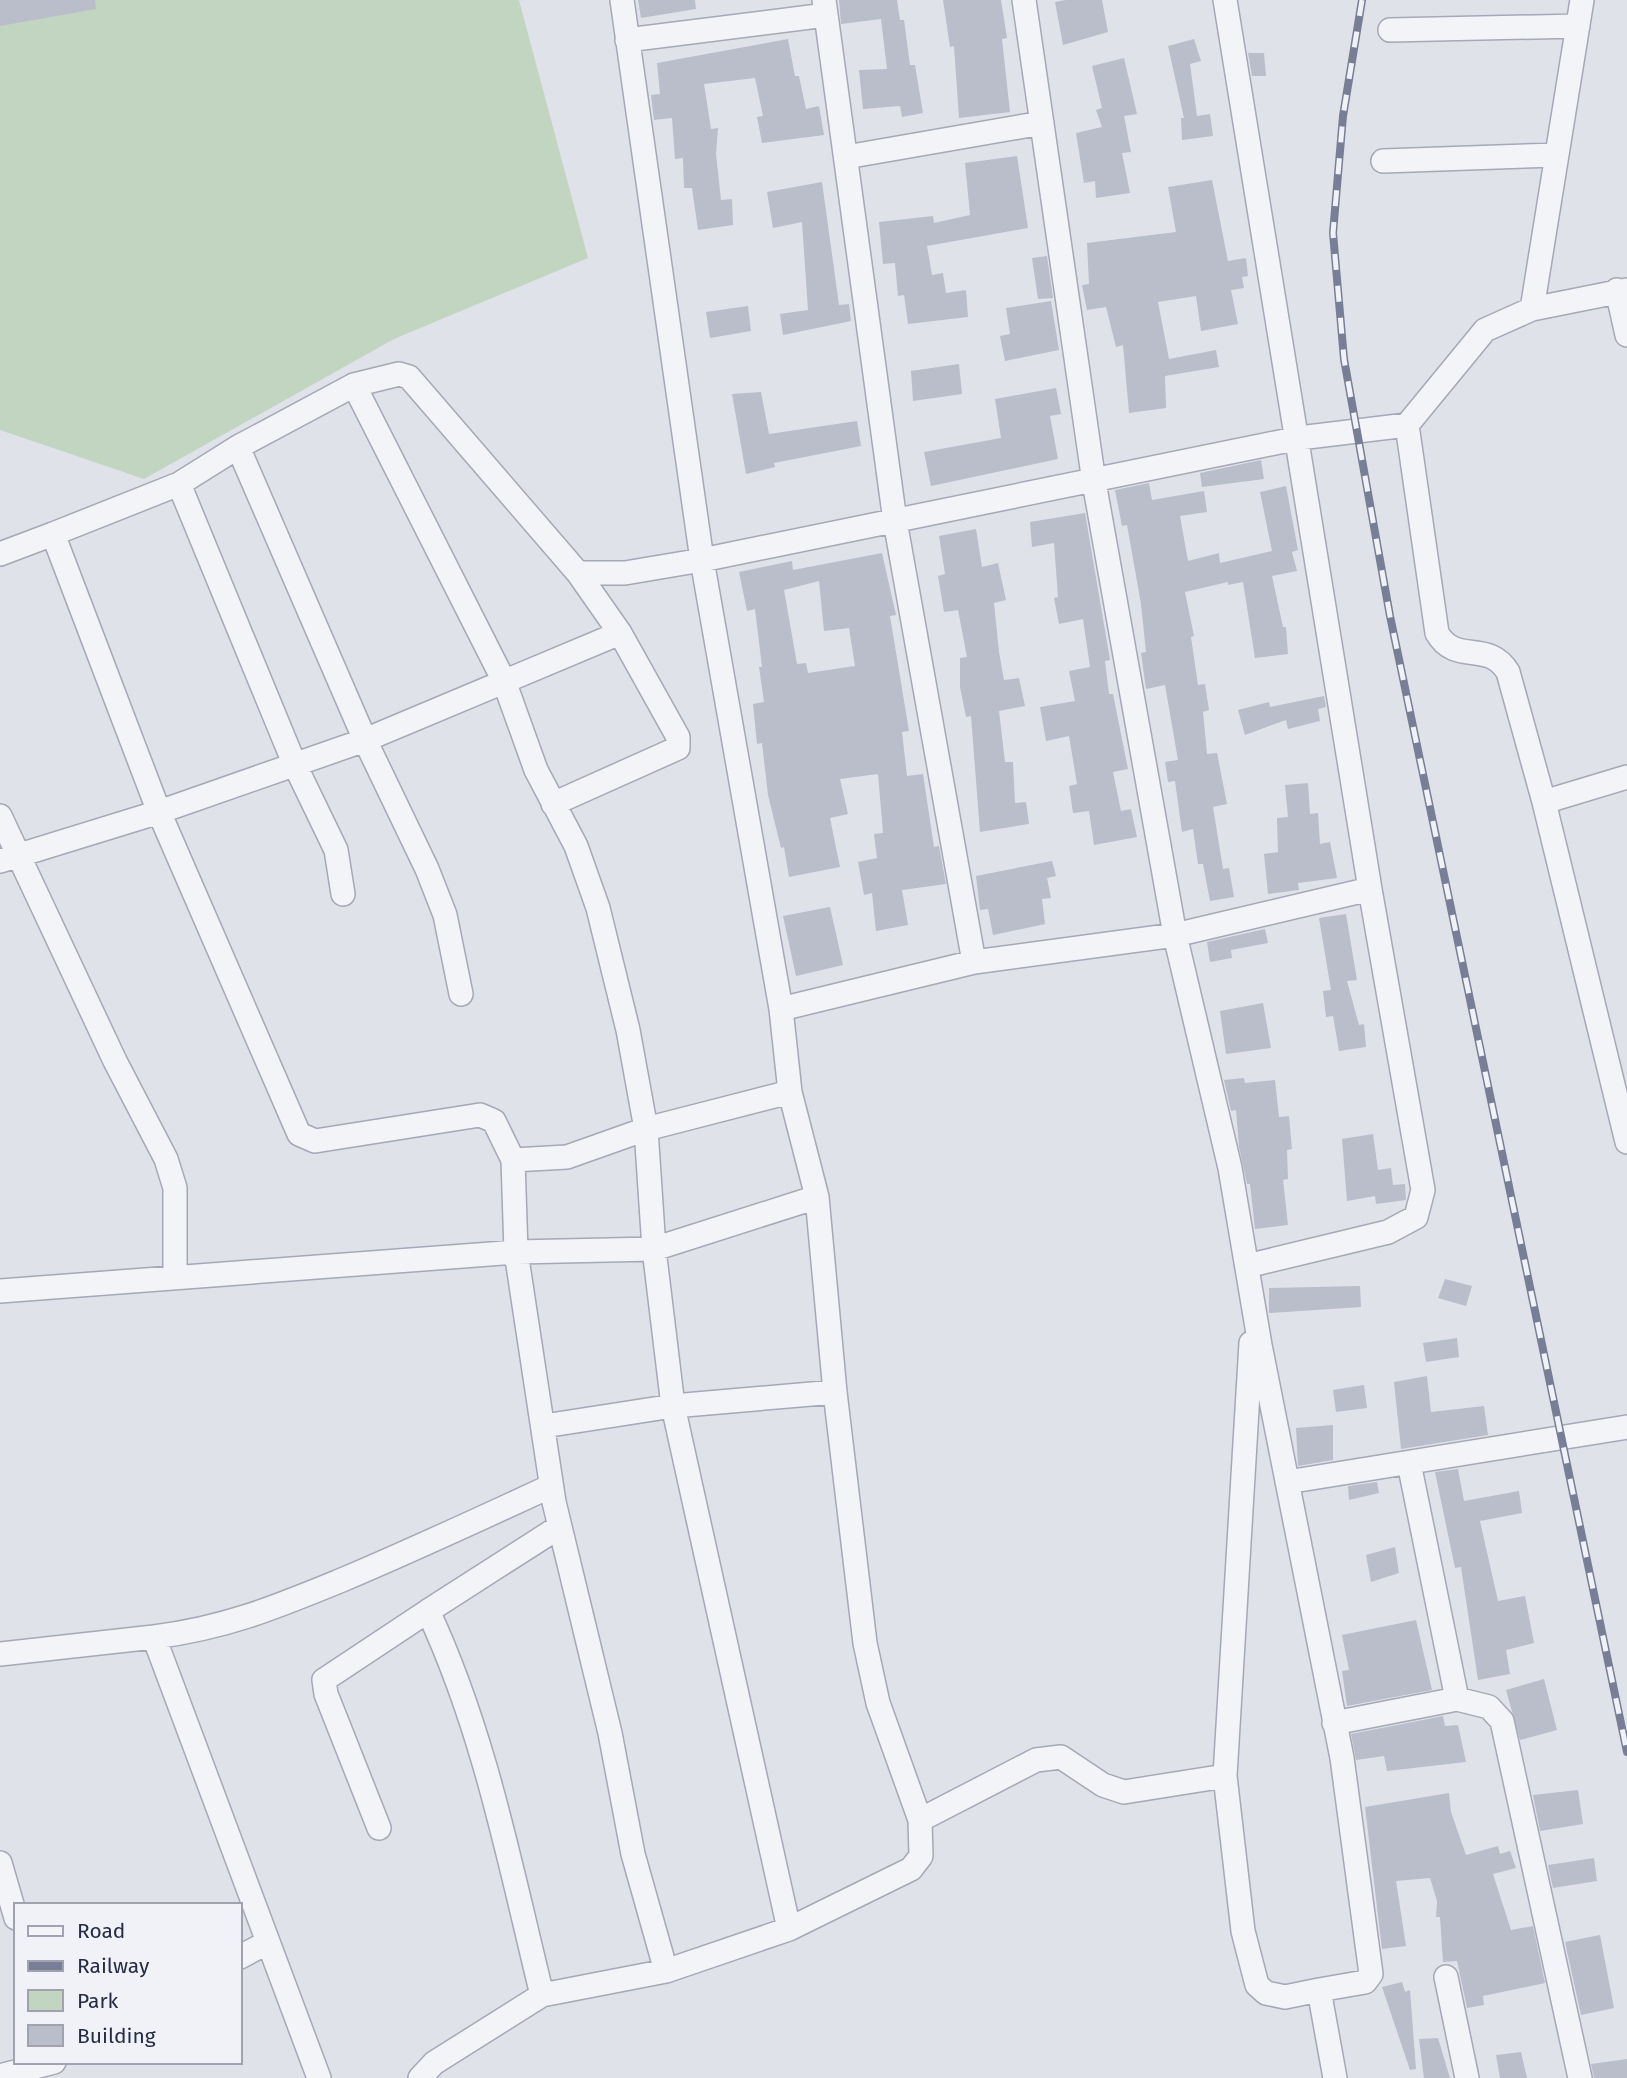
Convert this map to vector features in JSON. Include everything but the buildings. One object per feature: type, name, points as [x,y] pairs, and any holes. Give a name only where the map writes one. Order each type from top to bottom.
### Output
[{"type":"street","points":[[420,2078],[434,2063],[542,1995],[666,1970],[789,1929],[911,1869],[921,1856],[920,1820],[878,1703],[865,1643],[835,1392],[817,1197],[790,1092],[780,1009],[702,560],[622,0]]},
{"type":"street","points":[[1024,0],[1094,482],[1175,934],[1230,1168],[1361,1880],[1371,1974],[1365,1982],[1285,1997],[1266,1993],[1257,1985],[1243,1931],[1225,1776],[1237,1544],[1254,1308]]},
{"type":"street","points":[[1225,0],[1299,438],[1370,889],[1423,1190],[1416,1217],[1388,1232],[1247,1266]]},
{"type":"street","points":[[1531,309],[1582,0]]},
{"type":"street","points":[[628,40],[825,7],[895,521],[974,962]]},
{"type":"street","points":[[1390,30],[1577,26]]},
{"type":"street","points":[[846,158],[1042,124]]},
{"type":"street","points":[[1383,160],[1556,156]]},
{"type":"street","points":[[578,573],[625,573],[702,560],[1299,438],[1408,425],[1485,330],[1531,309],[1622,290],[1627,335]]},
{"type":"street","points":[[0,554],[179,484],[238,447],[354,386],[399,374],[409,377],[578,573],[620,634],[678,737],[678,748],[553,804]]},
{"type":"street","points":[[354,386],[504,681],[536,770],[576,846],[598,908],[628,1030],[646,1129],[654,1249],[673,1406],[789,1929]]},
{"type":"street","points":[[1408,425],[1437,633],[1443,644],[1452,651],[1489,654],[1500,660],[1508,672],[1544,802],[1627,1142]]},
{"type":"street","points":[[238,447],[365,740],[427,869],[445,915],[461,994]]},
{"type":"street","points":[[179,484],[294,764],[336,850],[344,894]]},
{"type":"street","points":[[53,534],[159,812],[299,1134],[315,1141],[480,1115],[494,1121],[513,1160],[516,1252],[551,1486],[610,1733],[633,1854],[666,1970]]},
{"type":"street","points":[[9,859],[159,812],[365,740],[620,634]]},
{"type":"street","points":[[1544,802],[1627,777]]},
{"type":"street","points":[[0,816],[9,859],[166,1158],[175,1188],[175,1277]]},
{"type":"street","points":[[780,1009],[974,962],[1175,934],[1370,889]]},
{"type":"street","points":[[513,1160],[567,1157],[646,1129],[790,1092]]},
{"type":"street","points":[[0,1291],[516,1252],[654,1249],[817,1197]]},
{"type":"street","points":[[544,1426],[673,1406],[835,1392]]},
{"type":"street","points":[[1287,1482],[1627,1427]]},
{"type":"street","points":[[1409,1463],[1457,1699]]},
{"type":"street","points":[[0,1654],[203,1631],[250,1618],[396,1557],[551,1486]]},
{"type":"street","points":[[379,1828],[326,1694],[324,1680],[559,1527]]},
{"type":"street","points":[[428,1611],[452,1662],[483,1752],[542,1995]]},
{"type":"street","points":[[154,1637],[319,2078]]},
{"type":"street","points":[[1334,1723],[1457,1699],[1489,1707],[1502,1721],[1580,2078]]},
{"type":"street","points":[[920,1820],[1036,1760],[1061,1756],[1103,1785],[1124,1792],[1225,1776]]},
{"type":"street","points":[[0,1863],[14,1911]]},
{"type":"street","points":[[242,1955],[268,1942]]},
{"type":"street","points":[[1446,1977],[1467,2078]]},
{"type":"street","points":[[1319,1990],[1335,2078]]},
{"type":"street","points":[[0,2076],[46,2064]]},
{"type":"green space","points":[[0,0],[519,0],[588,258],[394,339],[144,479],[0,430]]},
{"type":"railway","points":[[1362,0],[1343,116],[1333,233],[1344,359],[1390,616],[1627,1752]]}]
